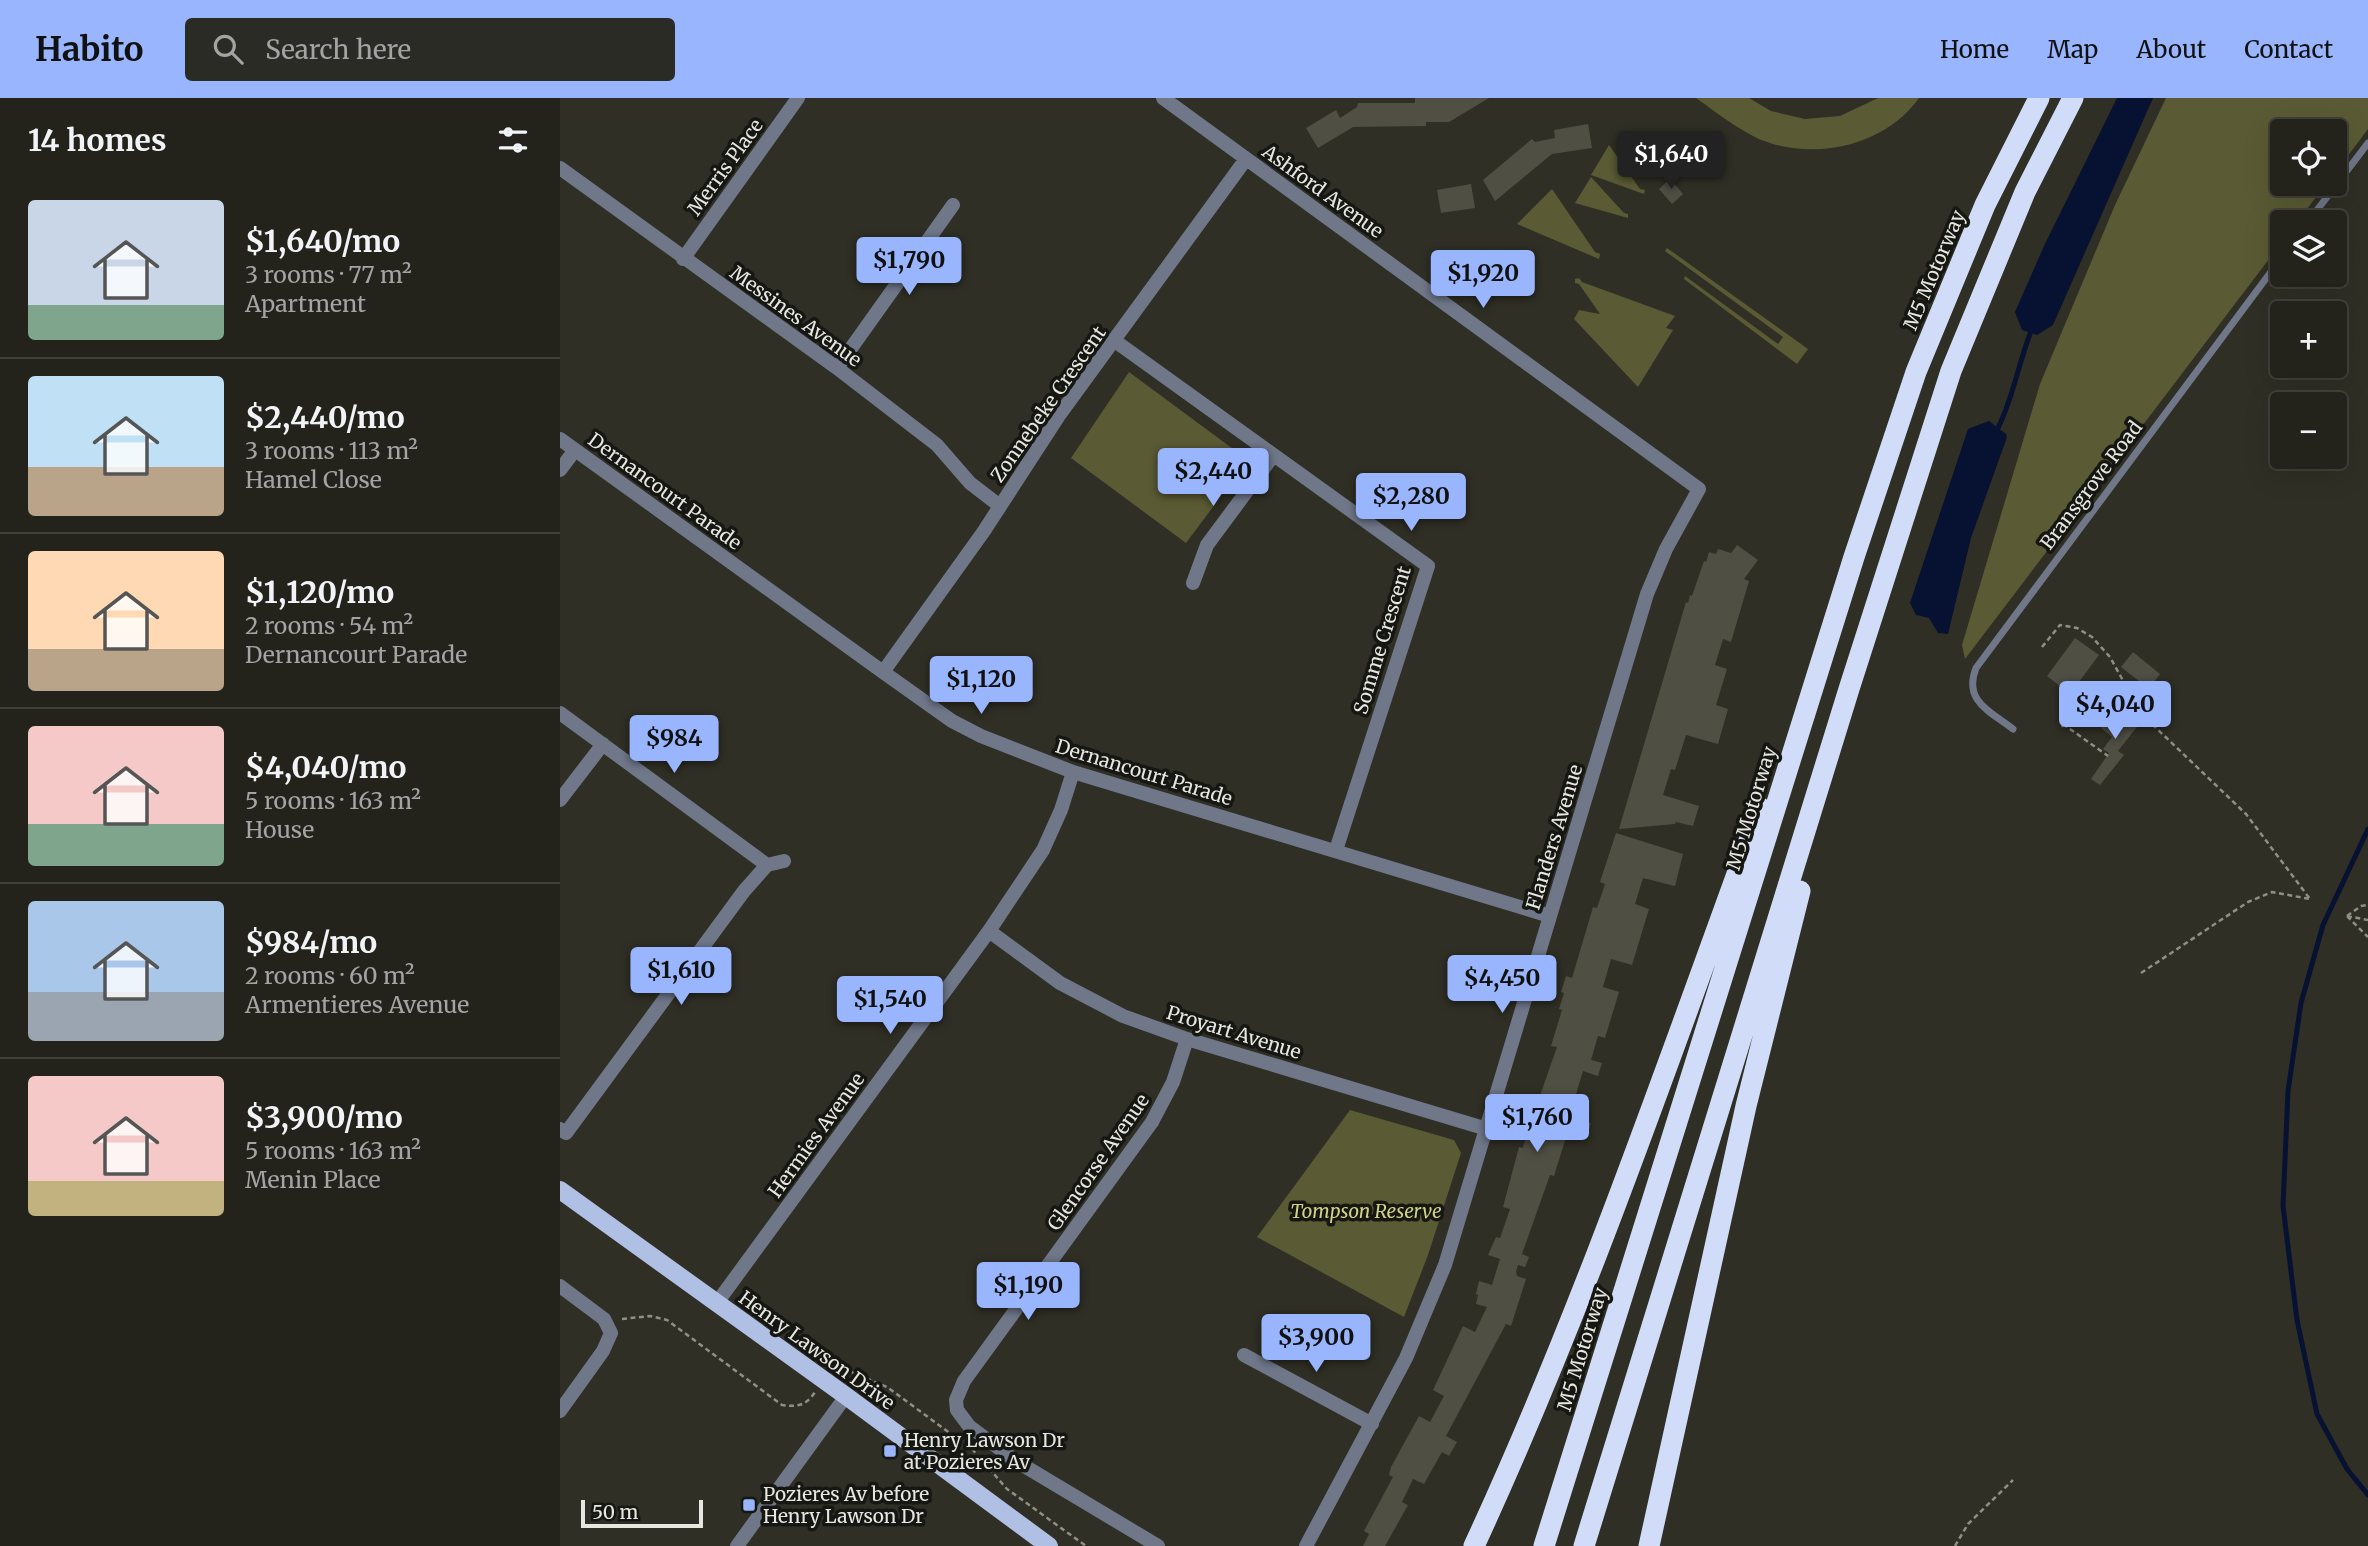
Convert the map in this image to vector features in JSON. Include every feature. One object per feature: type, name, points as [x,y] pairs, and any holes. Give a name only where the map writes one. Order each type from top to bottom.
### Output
[{"type":"highway","name":"M5 Motorway","points":[[1544,1546],[1854,556],[1916,372],[1985,205],[2039,98]]},
{"type":"highway","points":[[1584,1546],[1849,688],[1951,371],[2025,192],[2073,98]]},
{"type":"highway","points":[[1474,1546],[1546,1387],[1579,1302],[1854,556]]},
{"type":"highway","points":[[1649,1546],[1744,1117],[1849,688]]},
{"type":"main road","name":"Henry Lawson Drive","points":[[560,1190],[1049,1546]]},
{"type":"street","name":"Merris Place","points":[[683,259],[798,98]]},
{"type":"street","name":"Ashford Avenue","points":[[1163,98],[1699,489]]},
{"type":"street","name":"Zonnebeke Crescent","points":[[883,672],[1000,506],[1060,414],[1246,159]]},
{"type":"street","name":"Messines Avenue","points":[[560,168],[937,444],[970,483],[1000,506]]},
{"type":"street","points":[[836,368],[953,205]]},
{"type":"street","name":"Somme Crescent","points":[[1115,341],[1428,566],[1336,850]]},
{"type":"street","name":"Dernancourt Parade","points":[[560,439],[952,721],[981,736],[1073,772],[1550,916]]},
{"type":"street","points":[[560,470],[575,450]]},
{"type":"street","points":[[1193,583],[1207,545],[1273,456]]},
{"type":"street","name":"Flanders Avenue","points":[[1306,1546],[1373,1424],[1433,1297],[1459,1225],[1647,594],[1666,549],[1699,489]]},
{"type":"street","points":[[560,713],[767,865]]},
{"type":"street","points":[[560,800],[603,744]]},
{"type":"street","name":"Hermies Avenue","points":[[716,1304],[989,931],[1043,850],[1061,810],[1073,772]]},
{"type":"street","points":[[563,1131],[744,891],[767,865],[783,861]]},
{"type":"street","name":"Proyart Avenue","points":[[989,931],[1060,983],[1123,1016],[1187,1039],[1486,1129]]},
{"type":"street","name":"Glencorse Avenue","points":[[1158,1546],[1016,1461],[968,1426],[957,1409],[956,1400],[964,1381],[1152,1122],[1173,1082],[1187,1039]]},
{"type":"street","points":[[560,1286],[614,1322],[603,1351],[560,1411]]},
{"type":"street","points":[[1244,1355],[1373,1424]]},
{"type":"street","points":[[737,1546],[846,1396]]},
{"type":"lane","points":[[2317,210],[2368,143]]},
{"type":"lane","name":"Bransgrove Road","points":[[2012,729],[1971,692],[1970,682],[1976,668],[2270,273]]},
{"type":"path","points":[[2042,647],[2060,625],[2077,628],[2092,637],[2110,657],[2132,697],[2153,725],[2246,814],[2310,899],[2272,892],[2248,902],[2141,973]]},
{"type":"path","points":[[2066,690],[2064,692],[2070,703],[2063,726],[2108,755]]},
{"type":"path","points":[[2347,916],[2361,906],[2368,905]]},
{"type":"path","points":[[2347,916],[2368,920]]},
{"type":"path","points":[[2347,916],[2368,937]]},
{"type":"path","points":[[614,1322],[640,1316],[667,1320],[771,1399],[792,1406],[802,1405],[811,1398]]},
{"type":"path","points":[[834,1365],[887,1387],[972,1450],[1007,1489],[1086,1546]]},
{"type":"path","points":[[1955,1546],[1968,1524],[2013,1480]]},
{"type":"green space","points":[[1696,98],[1749,98],[1771,111],[1805,119],[1840,116],[1878,98],[1919,98],[1905,114],[1868,138],[1824,149],[1802,149],[1759,139]]},
{"type":"green space","points":[[2166,98],[2368,98],[2368,129],[2347,157],[2347,119],[2270,119],[2270,196],[2317,196],[2306,210],[2270,210],[2270,258],[1965,659],[1962,645],[2040,384],[2115,205]]},
{"type":"green space","points":[[1609,145],[1640,189],[1645,190],[1644,194],[1591,175]]},
{"type":"green space","points":[[1591,177],[1624,213],[1628,214],[1628,218],[1575,203]]},
{"type":"green space","points":[[1552,189],[1595,252],[1600,254],[1599,259],[1517,224]]},
{"type":"green space","points":[[1667,248],[1808,349],[1797,364],[1684,279],[1685,276],[1778,344],[1783,337],[1665,251]]},
{"type":"green space","points":[[1579,278],[1582,282],[1675,316],[1666,328],[1673,330],[1638,387],[1574,319],[1579,310],[1600,314],[1579,284],[1575,283],[1575,279]]},
{"type":"green space","points":[[1129,372],[1248,460],[1186,543],[1071,458]]},
{"type":"green space","name":"Tompson Reserve","points":[[1350,1110],[1454,1140],[1461,1153],[1428,1255],[1404,1317],[1257,1237]]},
{"type":"water","points":[[2117,98],[2153,98],[2053,325],[2037,335],[2022,330],[2015,312],[2044,246]]},
{"type":"water","points":[[1989,421],[2007,437],[1971,538],[1948,634],[1938,633],[1929,618],[1916,615],[1910,603],[1968,429]]},
{"type":"building","points":[[1415,98],[1489,98],[1449,122],[1426,122],[1426,126],[1353,127],[1318,148],[1306,128],[1336,110],[1340,118],[1357,107],[1358,103],[1415,103]]},
{"type":"building","points":[[1588,124],[1592,148],[1552,154],[1495,201],[1483,180],[1532,139],[1535,142],[1555,138],[1554,130]]},
{"type":"building","points":[[1670,179],[1683,194],[1672,204],[1659,189]]},
{"type":"building","points":[[1471,184],[1475,208],[1441,213],[1437,190]]},
{"type":"building","points":[[1737,545],[1758,560],[1744,579],[1749,581],[1731,642],[1723,639],[1715,665],[1727,669],[1716,705],[1728,709],[1718,744],[1686,735],[1675,770],[1671,769],[1663,795],[1699,806],[1693,826],[1676,822],[1619,829],[1686,602],[1688,603],[1690,595],[1692,596],[1709,552],[1716,554],[1718,549],[1731,553]]},
{"type":"building","points":[[2075,638],[2099,655],[2070,694],[2047,676]]},
{"type":"building","points":[[2133,652],[2160,674],[2149,689],[2121,667]]},
{"type":"building","points":[[2118,706],[2140,723],[2118,751],[2124,755],[2100,785],[2091,779],[2109,753],[2103,749],[2112,737],[2101,728]]},
{"type":"building","points":[[1616,833],[1683,854],[1675,886],[1643,878],[1635,904],[1649,909],[1632,965],[1611,959],[1603,987],[1619,992],[1605,1038],[1598,1036],[1591,1060],[1602,1063],[1598,1076],[1583,1071],[1569,1117],[1591,1123],[1586,1139],[1567,1134],[1554,1176],[1550,1175],[1522,1254],[1529,1257],[1525,1267],[1518,1265],[1517,1276],[1526,1279],[1511,1326],[1506,1324],[1446,1436],[1457,1442],[1449,1456],[1442,1452],[1424,1484],[1413,1479],[1402,1502],[1408,1505],[1385,1546],[1363,1546],[1369,1534],[1364,1531],[1393,1477],[1389,1475],[1391,1467],[1419,1416],[1430,1422],[1444,1396],[1433,1390],[1463,1326],[1475,1332],[1487,1307],[1476,1304],[1479,1281],[1492,1285],[1500,1259],[1488,1255],[1496,1237],[1500,1238],[1510,1209],[1503,1207],[1519,1147],[1523,1148],[1532,1110],[1535,1110],[1557,1047],[1551,1046],[1562,1010],[1559,1009],[1564,993],[1561,992],[1566,976],[1572,978],[1593,907],[1597,908],[1605,884],[1600,882]]},
{"type":"waterway","points":[[1998,428],[2030,334]]},
{"type":"waterway","points":[[2368,829],[2323,925],[2301,1003],[2288,1091],[2283,1206],[2297,1320],[2317,1414],[2347,1469],[2368,1495]]},
{"type":"place","name":"Henry Lawson Dr at Pozieres Av","points":[[890,1451]]},
{"type":"place","name":"Pozieres Av before Henry Lawson Dr","points":[[749,1505]]}]
